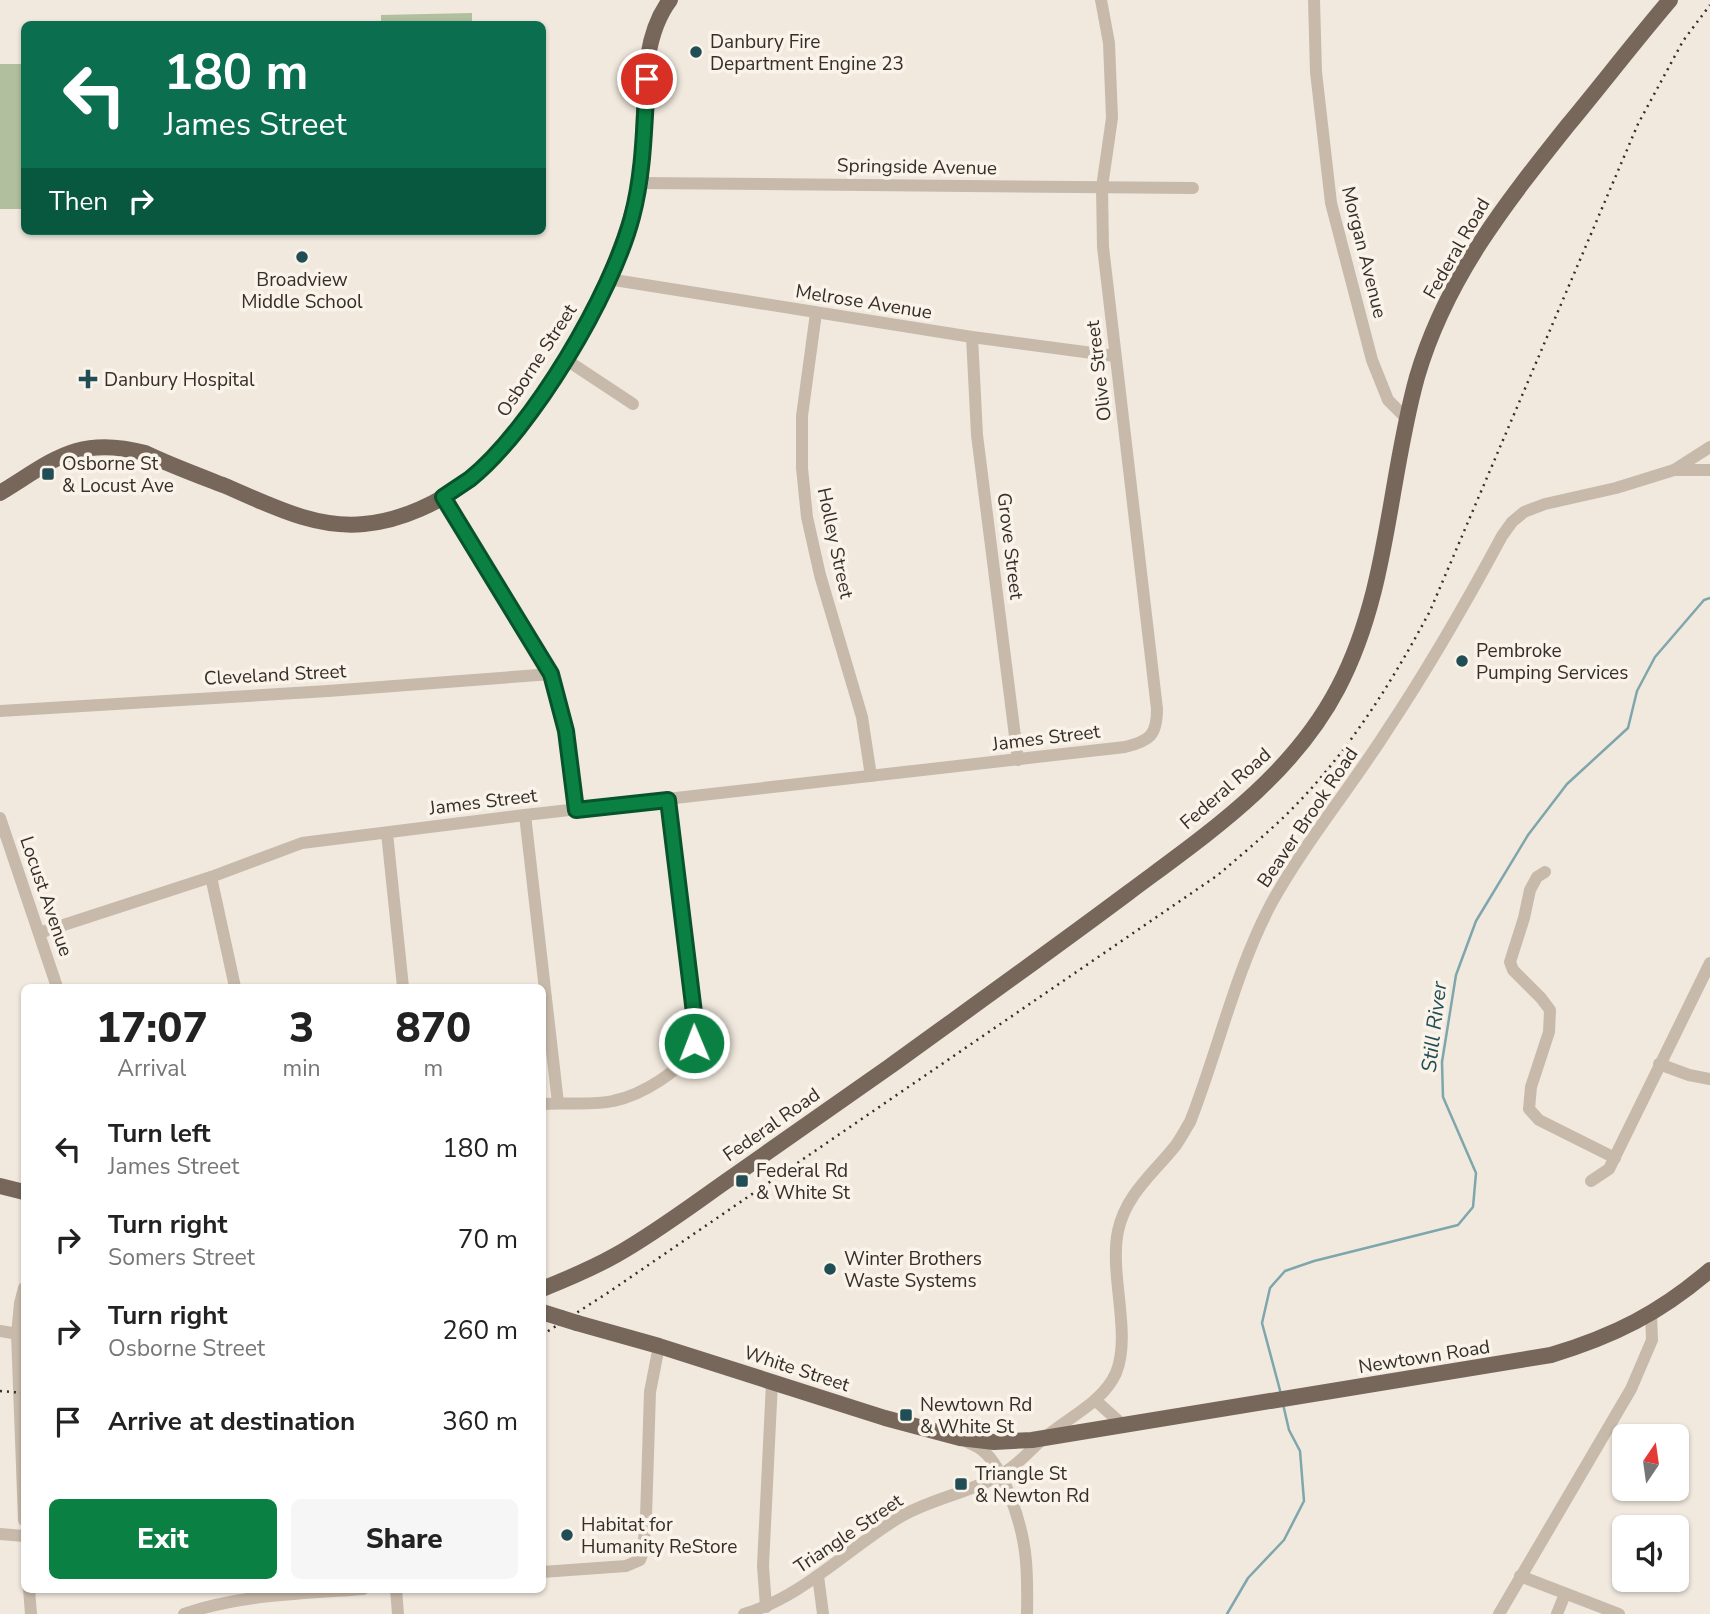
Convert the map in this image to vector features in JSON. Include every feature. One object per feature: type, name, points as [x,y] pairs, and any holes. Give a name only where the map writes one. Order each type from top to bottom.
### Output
[{"type":"main road","name":"Federal Road","points":[[546,1287],[617,1255],[937,1033],[1189,847],[1247,802],[1282,768],[1311,733],[1336,693],[1356,652],[1380,568],[1407,419],[1418,374],[1433,331],[1455,283],[1507,201],[1670,0]]},
{"type":"main road","name":"Osborne Street","points":[[0,493],[49,463],[76,450],[97,446],[122,447],[145,453],[314,521],[364,524],[396,518],[443,497],[470,479],[520,426],[565,359],[608,279],[631,220],[640,183],[651,42],[664,3]]},
{"type":"main road","points":[[0,1186],[21,1191]]},
{"type":"main road","name":"Newtown Road","points":[[1042,1439],[1551,1356],[1631,1326],[1689,1288],[1710,1270]]},
{"type":"main road","name":"White Street","points":[[546,1313],[659,1346],[884,1418],[960,1438],[994,1441],[1042,1439]]},
{"type":"street","name":"Olive Street","points":[[1101,0],[1109,43],[1112,118],[1102,187],[1103,247],[1157,709],[1157,724],[1151,736]]},
{"type":"street","name":"Morgan Avenue","points":[[1314,0],[1316,72],[1331,202],[1372,360],[1388,400],[1407,419]]},
{"type":"street","name":"Springside Avenue","points":[[640,183],[1193,188]]},
{"type":"street","name":"Melrose Avenue","points":[[608,279],[972,337],[1115,356]]},
{"type":"street","name":"Holley Street","points":[[816,313],[802,416],[802,468],[807,517],[820,575],[862,717],[871,776]]},
{"type":"street","name":"Grove Street","points":[[972,337],[977,435],[1018,760]]},
{"type":"street","points":[[565,359],[633,404]]},
{"type":"street","name":"Beaver Brook Road","points":[[1042,1439],[1095,1400],[1115,1374],[1121,1357],[1115,1253],[1118,1229],[1125,1209],[1144,1178],[1177,1144],[1190,1122],[1252,948],[1270,906],[1447,637],[1512,522],[1524,512],[1545,504],[1616,488],[1674,470],[1710,447]]},
{"type":"street","points":[[1674,470],[1710,470]]},
{"type":"street","points":[[443,497],[551,674],[566,731],[576,810]]},
{"type":"street","name":"Cleveland Street","points":[[0,711],[551,674]]},
{"type":"street","name":"James Street","points":[[39,933],[211,877],[302,843],[1125,747],[1140,743],[1151,736]]},
{"type":"street","points":[[546,1104],[611,1102],[638,1094],[683,1061],[694,1043],[695,1021],[668,800]]},
{"type":"street","points":[[525,815],[544,984]]},
{"type":"street","name":"Locust Avenue","points":[[0,821],[56,984]]},
{"type":"street","points":[[387,833],[403,984]]},
{"type":"street","points":[[1545,872],[1537,877],[1530,890],[1510,962],[1513,970],[1550,1010],[1549,1032],[1531,1087],[1529,1109],[1539,1120],[1615,1158]]},
{"type":"street","points":[[211,877],[234,984]]},
{"type":"street","points":[[1591,1181],[1609,1169],[1710,963]]},
{"type":"street","points":[[546,998],[558,1103]]},
{"type":"street","points":[[1659,1064],[1710,1079]]},
{"type":"street","points":[[0,1331],[21,1335],[21,1299]]},
{"type":"street","points":[[1499,1614],[1631,1389],[1652,1340],[1651,1313]]},
{"type":"street","points":[[546,1572],[626,1566],[640,1560],[646,1517],[650,1392],[659,1346]]},
{"type":"street","points":[[766,1607],[763,1566],[772,1382]]},
{"type":"street","points":[[1095,1400],[1124,1426]]},
{"type":"street","points":[[960,1438],[983,1451],[1002,1475],[1018,1514],[1026,1544],[1027,1614]]},
{"type":"street","name":"Triangle Street","points":[[744,1614],[766,1607],[818,1576],[902,1515],[1002,1475],[1022,1460],[1042,1439]]},
{"type":"street","points":[[0,1534],[21,1536]]},
{"type":"street","points":[[818,1576],[822,1614]]},
{"type":"street","points":[[1520,1576],[1619,1614]]},
{"type":"street","points":[[29,1593],[31,1614]]},
{"type":"street","points":[[184,1614],[215,1603],[243,1598],[310,1593]]},
{"type":"street","points":[[396,1593],[397,1614]]},
{"type":"street","points":[[1557,1614],[1565,1594]]},
{"type":"green space","points":[[472,13],[472,21],[381,21],[381,15]]},
{"type":"green space","points":[[0,64],[21,64],[21,209],[0,209]]},
{"type":"waterway","name":"Still River","points":[[1281,1394],[1262,1323],[1270,1288],[1285,1271],[1314,1261],[1458,1225],[1473,1207],[1476,1173],[1443,1097],[1442,1062],[1456,975],[1476,921],[1528,835],[1567,784],[1628,728],[1637,691],[1655,657],[1704,600],[1710,598]]},
{"type":"waterway","name":"Still River","points":[[1227,1614],[1248,1578],[1284,1540],[1304,1501],[1300,1451],[1289,1430],[1283,1404]]},
{"type":"railway","points":[[546,1332],[1218,875],[1278,823],[1308,792],[1366,718],[1430,611],[1638,124],[1683,41],[1710,5]]},
{"type":"railway","points":[[0,1391],[21,1393]]},
{"type":"place","name":"Danbury Fire Department Engine 23","points":[[696,52]]},
{"type":"place","name":"Broadview Middle School","points":[[302,257]]},
{"type":"place","name":"Danbury Hospital","points":[[88,379]]},
{"type":"place","name":"Osborne St & Locust Ave","points":[[48,474]]},
{"type":"place","name":"Pembroke Pumping Services","points":[[1462,661]]},
{"type":"place","name":"Federal Rd & White St","points":[[742,1181]]},
{"type":"place","name":"Winter Brothers Waste Systems","points":[[830,1269]]},
{"type":"place","name":"Newtown Rd & White St","points":[[906,1415]]},
{"type":"place","name":"Triangle St & Newton Rd","points":[[961,1484]]},
{"type":"place","name":"Habitat for Humanity ReStore","points":[[567,1535]]},
{"type":"route","points":[[647,79],[640,183],[631,220],[621,250],[588,320],[544,393],[520,426],[472,477],[443,497],[551,674],[566,731],[576,810],[668,800],[695,1021],[694,1043]]}]
